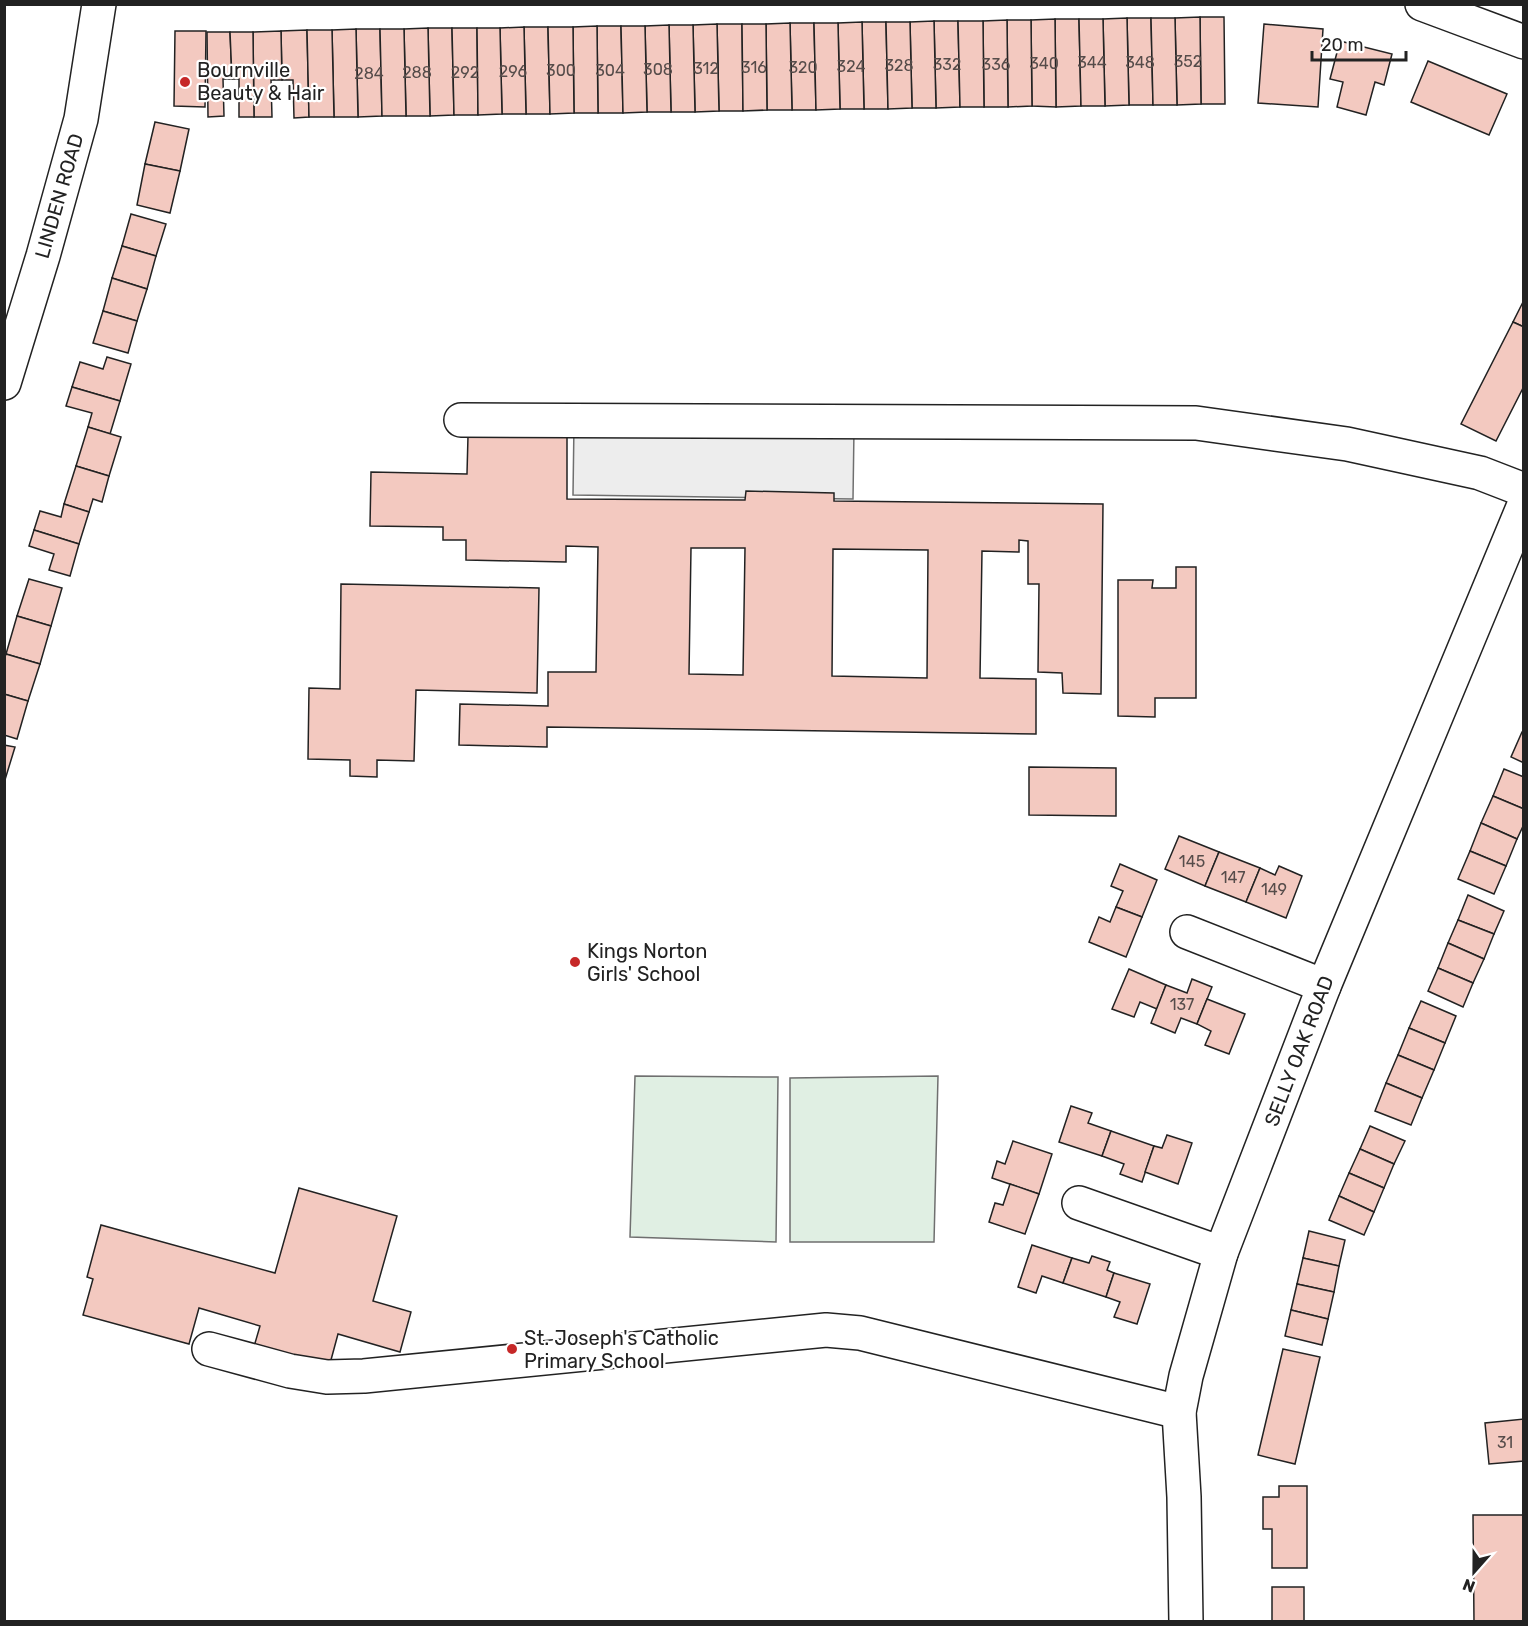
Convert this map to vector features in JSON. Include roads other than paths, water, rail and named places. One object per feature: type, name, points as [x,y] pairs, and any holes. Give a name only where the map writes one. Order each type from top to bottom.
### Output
[{"type":"main road","name":"LINDEN ROAD","points":[[4,383],[81,119],[99,4]]},
{"type":"main road","points":[[1422,4],[1524,42]]},
{"type":"main road","points":[[461,420],[1196,423],[1347,444],[1480,473],[1524,490]]},
{"type":"main road","name":"SELLY OAK ROAD","points":[[1186,1622],[1184,1497],[1179,1412],[1186,1376],[1221,1253],[1324,986],[1524,505]]},
{"type":"main road","points":[[1187,932],[1324,986]]},
{"type":"main road","points":[[1079,1203],[1221,1253]]},
{"type":"main road","points":[[209,1349],[290,1371],[337,1377],[826,1330],[860,1333],[1179,1412]]},
{"type":"place","name":"Bournville Beauty & Hair","points":[[185,82]]},
{"type":"place","name":"Kings Norton Girls' School","points":[[575,962]]},
{"type":"place","name":"St. Joseph's Catholic Primary School","points":[[512,1349]]}]
